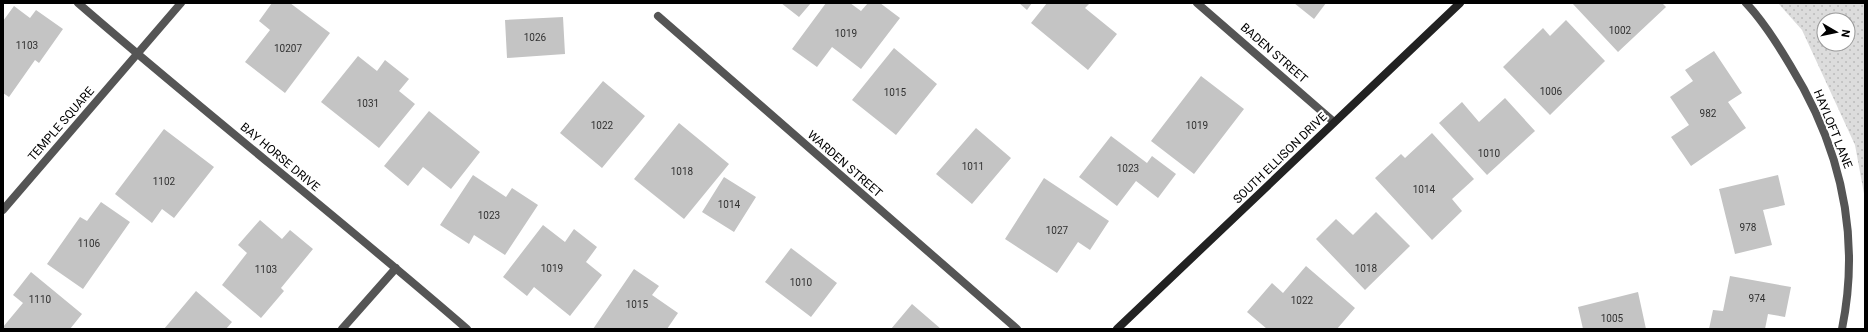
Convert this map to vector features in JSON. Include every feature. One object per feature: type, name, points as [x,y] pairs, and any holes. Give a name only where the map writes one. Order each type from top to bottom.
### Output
[{"type":"street","name":"BAY HORSE DRIVE","points":[[78,3],[467,329]]},
{"type":"street","name":"TEMPLE SQUARE","points":[[3,210],[181,3]]},
{"type":"street","name":"BADEN STREET","points":[[1197,3],[1334,122]]},
{"type":"street","name":"SOUTH ELLISON DRIVE","points":[[1117,329],[1460,3]]},
{"type":"street","name":"HAYLOFT LANE","points":[[1746,3],[1779,46],[1798,78],[1815,112],[1835,162],[1844,197],[1849,233],[1850,270],[1847,306],[1842,329]]},
{"type":"street","name":"WARDEN STREET","points":[[658,16],[1017,329]]},
{"type":"street","points":[[342,329],[396,268]]},
{"type":"shaded area","points":[[1778,3],[1865,3],[1865,199],[1855,145],[1802,30]]},
{"type":"building","points":[[272,3],[290,3],[330,33],[285,93],[245,62],[270,30],[259,21]]},
{"type":"building","points":[[781,3],[811,3],[799,17]]},
{"type":"building","points":[[826,3],[850,3],[861,11],[868,3],[880,3],[900,18],[861,69],[832,47],[817,67],[792,49]]},
{"type":"building","points":[[1019,3],[1032,3],[1027,10]]},
{"type":"building","points":[[1047,3],[1090,3],[1085,8],[1117,34],[1088,70],[1031,23]]},
{"type":"building","points":[[1294,3],[1326,3],[1314,19]]},
{"type":"building","points":[[1572,3],[1662,3],[1666,7],[1618,52]]},
{"type":"building","points":[[14,6],[30,18],[36,10],[63,29],[39,63],[35,60],[9,97],[3,93],[3,21]]},
{"type":"building","points":[[563,17],[565,54],[507,58],[505,20]]},
{"type":"building","points":[[1566,20],[1605,61],[1550,115],[1503,67],[1543,28],[1550,36]]},
{"type":"building","points":[[894,48],[937,84],[896,135],[852,100]]},
{"type":"building","points":[[1714,51],[1742,93],[1728,102],[1746,128],[1691,166],[1671,137],[1689,125],[1670,97],[1693,81],[1685,70]]},
{"type":"building","points":[[358,56],[377,71],[385,60],[409,79],[399,91],[415,104],[379,148],[321,102]]},
{"type":"building","points":[[1201,76],[1244,109],[1194,174],[1151,141]]},
{"type":"building","points":[[603,81],[645,116],[602,168],[560,133]]},
{"type":"building","points":[[1505,98],[1535,131],[1487,175],[1439,123],[1462,102],[1479,122]]},
{"type":"building","points":[[429,111],[480,152],[451,189],[423,167],[408,186],[384,166]]},
{"type":"building","points":[[679,123],[729,164],[684,219],[634,179]]},
{"type":"building","points":[[976,128],[1011,158],[972,204],[936,174]]},
{"type":"building","points":[[164,129],[214,167],[174,218],[162,209],[152,223],[115,194]]},
{"type":"building","points":[[1432,133],[1474,179],[1452,199],[1462,211],[1432,240],[1375,178],[1401,154],[1405,158]]},
{"type":"building","points":[[1111,136],[1147,163],[1152,156],[1176,174],[1158,198],[1136,181],[1117,206],[1079,177]]},
{"type":"building","points":[[473,175],[506,197],[512,188],[538,205],[505,255],[474,235],[469,244],[440,225]]},
{"type":"building","points":[[1778,175],[1785,205],[1763,210],[1772,245],[1735,254],[1719,189]]},
{"type":"building","points":[[724,177],[756,197],[734,232],[702,212]]},
{"type":"building","points":[[1044,178],[1109,221],[1090,250],[1078,242],[1057,273],[1005,239]]},
{"type":"building","points":[[101,202],[130,222],[83,289],[47,264],[80,217],[87,221]]},
{"type":"building","points":[[1376,212],[1410,246],[1365,290],[1316,239],[1336,219],[1353,235]]},
{"type":"building","points":[[260,220],[282,239],[290,230],[313,249],[281,288],[284,291],[261,318],[222,285],[247,253],[238,245]]},
{"type":"building","points":[[543,225],[565,242],[574,229],[597,247],[586,262],[602,275],[570,316],[534,287],[527,296],[503,277]]},
{"type":"building","points":[[791,248],[837,283],[811,317],[765,282]]},
{"type":"building","points":[[1306,266],[1355,308],[1337,329],[1267,329],[1247,312],[1272,283],[1283,293]]},
{"type":"building","points":[[634,269],[659,286],[652,295],[678,313],[667,329],[593,329]]},
{"type":"building","points":[[31,272],[82,314],[70,329],[3,329],[3,327],[23,303],[13,295]]},
{"type":"building","points":[[1730,276],[1791,287],[1785,317],[1768,314],[1765,329],[1709,329],[1713,310],[1723,311]]},
{"type":"building","points":[[196,291],[232,322],[226,329],[164,329]]},
{"type":"building","points":[[1638,292],[1646,329],[1583,329],[1578,307]]},
{"type":"building","points":[[912,304],[941,329],[891,329]]}]
